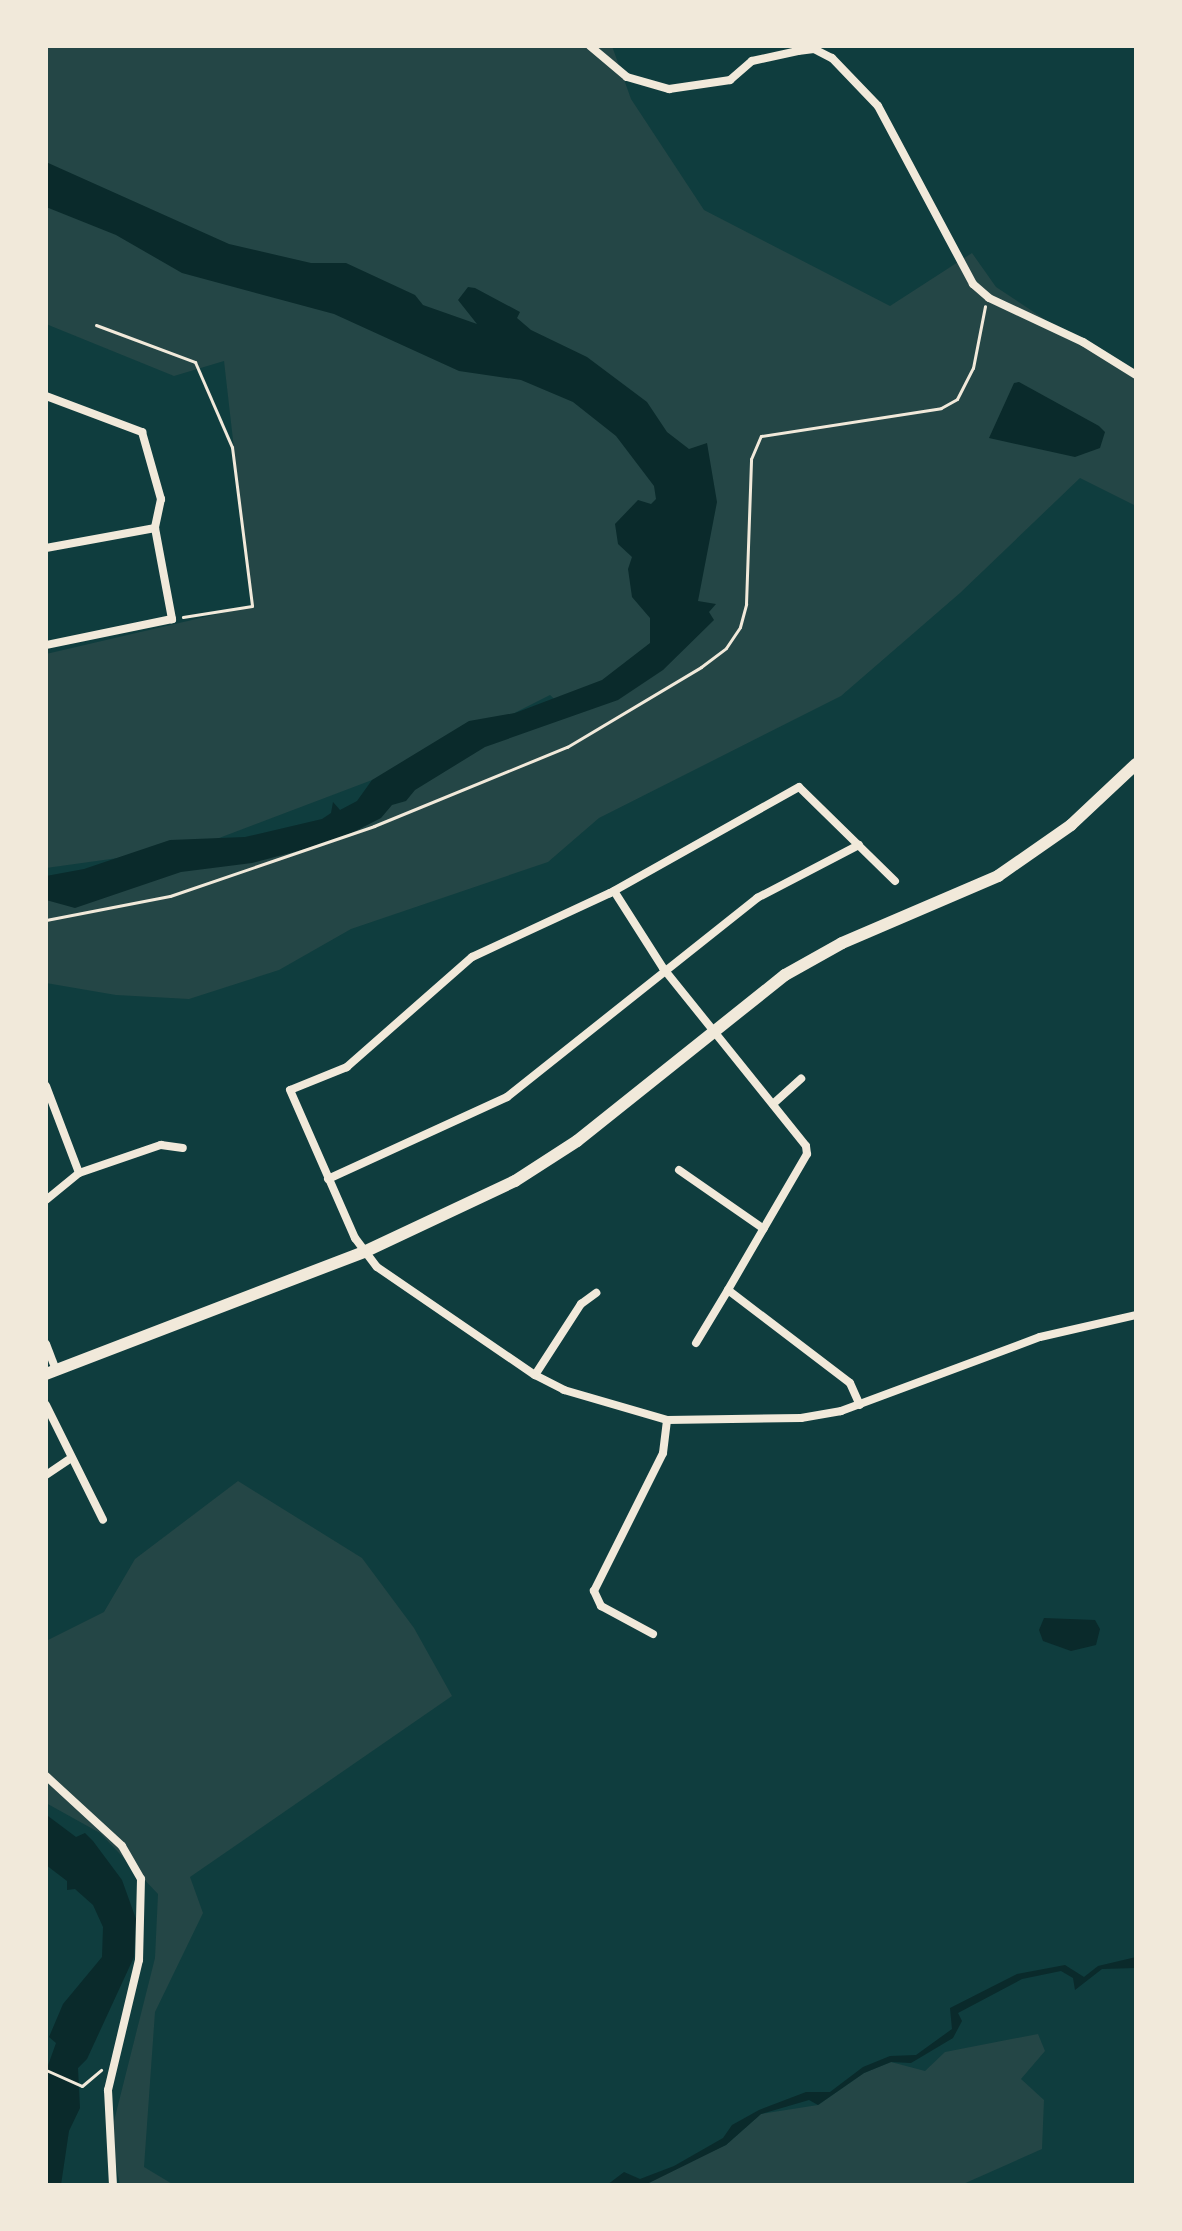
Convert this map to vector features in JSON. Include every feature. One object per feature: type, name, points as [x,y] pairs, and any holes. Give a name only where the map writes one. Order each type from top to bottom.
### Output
[{"type":"main road","points":[[51,1372],[364,1252],[542,1165],[711,1030],[820,954],[998,876],[1071,825],[1136,764]]},
{"type":"street","points":[[590,46],[627,77],[669,89],[730,80],[752,61],[798,51],[814,49],[832,58],[878,106],[962,271],[989,298],[1083,342],[1136,375]]},
{"type":"street","points":[[46,396],[142,432],[161,499],[155,528],[172,619],[46,645]]},
{"type":"street","points":[[46,548],[155,528]]},
{"type":"street","points":[[895,881],[799,787],[614,891],[472,957],[347,1067],[290,1090],[328,1179],[364,1252],[377,1267],[458,1326],[535,1375],[564,1390],[667,1420],[801,1418],[860,1405],[1040,1337],[1136,1315]]},
{"type":"street","points":[[328,1179],[507,1097],[663,968],[757,898],[859,845]]},
{"type":"street","points":[[614,891],[663,968],[773,1104],[807,1154],[696,1343]]},
{"type":"street","points":[[773,1104],[801,1079]]},
{"type":"street","points":[[46,1086],[79,1173]]},
{"type":"street","points":[[46,1200],[79,1173],[161,1145],[183,1148]]},
{"type":"street","points":[[679,1170],[764,1229]]},
{"type":"street","points":[[728,1290],[850,1383],[860,1405]]},
{"type":"street","points":[[535,1375],[581,1304],[596,1293]]},
{"type":"street","points":[[46,1344],[51,1372]]},
{"type":"street","points":[[46,1405],[70,1451],[68,1460],[103,1520]]},
{"type":"street","points":[[653,1634],[601,1606],[594,1591],[663,1453],[667,1420]]},
{"type":"street","points":[[46,1475],[68,1460]]},
{"type":"street","points":[[46,1776],[122,1846],[141,1879],[145,1902],[139,1960],[114,2057],[107,2104],[113,2185]]},
{"type":"path","points":[[46,920],[170,896],[374,826],[567,747],[726,648],[740,627],[746,604],[751,459],[761,436],[941,408],[957,399],[973,368],[989,298]]},
{"type":"path","points":[[96,325],[195,362],[232,447],[252,606],[172,619]]},
{"type":"path","points":[[46,2070],[82,2086],[114,2057]]},
{"type":"shaded area","points":[[46,46],[612,46],[631,99],[704,210],[890,306],[972,253],[996,287],[1136,380],[1136,506],[1080,478],[960,593],[841,696],[599,818],[548,862],[351,929],[279,970],[189,999],[116,995],[46,983],[46,890],[190,848],[46,868],[46,654],[252,606],[224,361],[174,376],[46,324]],"holes":[[[550,695],[565,709],[426,758]],[[417,763],[395,789],[278,845],[198,846]]]},
{"type":"shaded area","points":[[46,162],[229,244],[311,263],[346,263],[415,295],[423,305],[477,324],[458,300],[468,287],[475,288],[520,312],[517,318],[531,330],[587,357],[647,402],[667,432],[689,449],[707,443],[717,502],[698,601],[716,604],[709,612],[714,620],[663,670],[618,700],[485,747],[415,790],[406,801],[392,805],[381,818],[336,841],[252,863],[181,872],[75,908],[46,900],[46,876],[84,869],[170,840],[245,837],[322,819],[331,813],[333,802],[340,810],[357,801],[372,780],[469,721],[515,713],[602,680],[650,643],[650,618],[632,597],[628,569],[632,557],[618,544],[615,524],[638,500],[651,504],[656,499],[654,486],[616,436],[573,402],[521,380],[459,371],[334,314],[182,273],[116,235],[46,207]]},
{"type":"shaded area","points":[[1019,382],[1099,426],[1105,432],[1100,448],[1075,457],[989,438],[1014,383]]},
{"type":"shaded area","points":[[238,1481],[362,1558],[414,1628],[452,1696],[190,1877],[203,1913],[155,2012],[144,2167],[174,2185],[120,2185],[110,2137],[155,1958],[158,1894],[100,1833],[46,1803],[46,1641],[104,1612],[135,1559]]},
{"type":"shaded area","points":[[1044,1618],[1095,1620],[1100,1629],[1096,1645],[1071,1651],[1043,1641],[1039,1630]]},
{"type":"shaded area","points":[[48,1816],[76,1837],[85,1833],[93,1841],[122,1880],[136,1919],[134,1957],[87,2059],[78,2068],[80,2108],[69,2131],[61,2185],[46,2185],[46,2071],[56,2043],[49,2037],[63,2004],[102,1957],[103,1927],[93,1905],[75,1889],[67,1890],[67,1881],[46,1865]]},
{"type":"shaded area","points":[[1136,1957],[1136,1968],[1102,1969],[1075,1990],[1073,1978],[1061,1971],[1022,1979],[958,2013],[962,2021],[953,2038],[911,2063],[891,2062],[864,2073],[818,2105],[809,2100],[761,2114],[726,2145],[649,2183],[607,2185],[624,2172],[640,2179],[674,2166],[723,2138],[732,2125],[759,2110],[806,2092],[830,2092],[863,2067],[890,2056],[916,2055],[952,2029],[950,2008],[1017,1974],[1065,1965],[1084,1977],[1098,1966]]},
{"type":"shaded area","points":[[1038,2034],[1045,2051],[1021,2079],[1044,2100],[1042,2149],[961,2185],[636,2185],[726,2145],[761,2114],[818,2105],[864,2073],[891,2062],[925,2071],[945,2052]]}]
